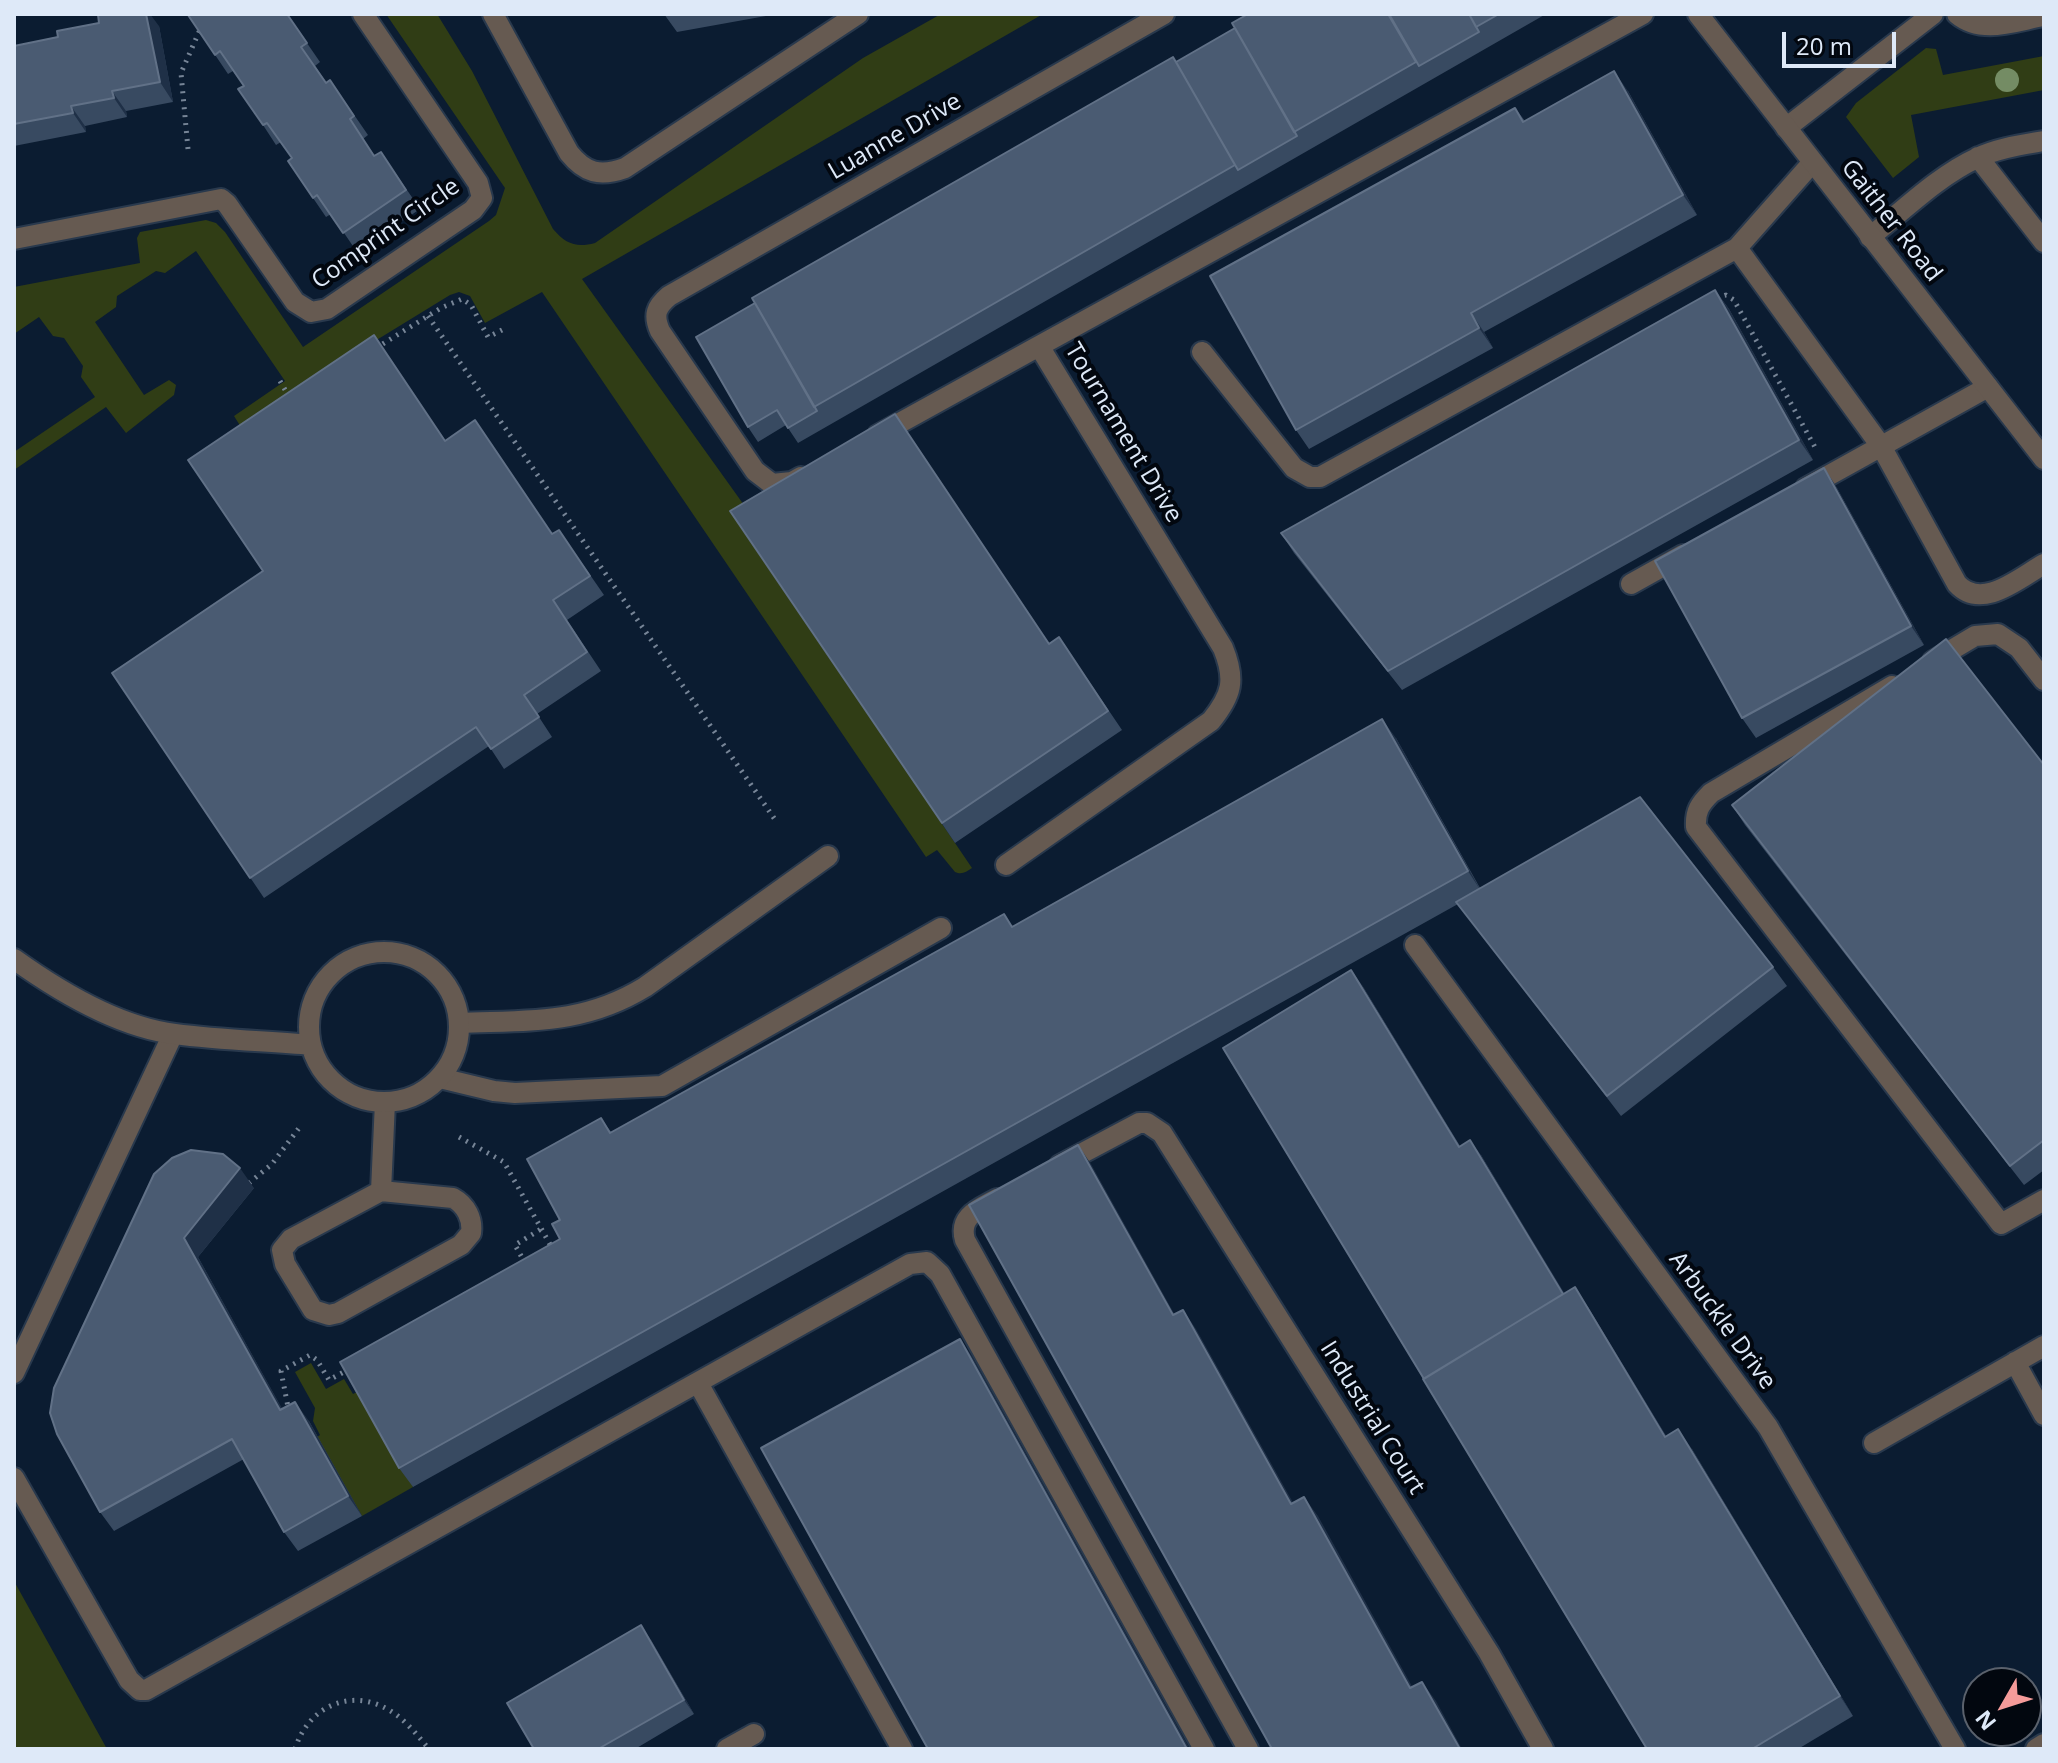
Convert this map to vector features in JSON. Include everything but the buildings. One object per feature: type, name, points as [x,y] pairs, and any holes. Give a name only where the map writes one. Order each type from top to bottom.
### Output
[{"type":"street","name":"Comprint Circle","points":[[14,239],[221,199],[295,302],[311,312],[327,309],[473,210],[482,198],[478,183],[363,14]]},
{"type":"street","points":[[493,14],[569,153],[579,165],[594,173],[609,174],[625,168],[858,14]]},
{"type":"street","name":"Luanne Drive","points":[[820,467],[782,485],[772,484],[755,471],[660,331],[656,310],[669,296],[1164,14]]},
{"type":"street","name":"Tournament Drive","points":[[1006,865],[1211,721],[1224,705],[1231,687],[1231,668],[1223,648],[1039,346],[1643,14]]},
{"type":"street","name":"Gaither Road","points":[[1698,14],[2044,459]]},
{"type":"street","points":[[1786,128],[1933,14]]},
{"type":"street","points":[[1957,14],[1967,22],[1982,26],[2044,16]]},
{"type":"street","points":[[1870,237],[1955,170],[1978,157],[2000,149],[2044,141]]},
{"type":"street","points":[[1978,157],[2044,242]]},
{"type":"street","points":[[1202,352],[1294,468],[1310,477],[1320,477],[1737,248],[1812,163]]},
{"type":"street","points":[[1737,248],[1881,446],[1964,592],[1973,596],[1991,593],[2044,564]]},
{"type":"street","points":[[861,445],[1039,346]]},
{"type":"street","points":[[1790,496],[1988,387]]},
{"type":"street","points":[[1631,584],[1697,547]]},
{"type":"street","points":[[2044,680],[2019,648],[1998,634],[1975,636],[1711,793],[1696,814],[1696,827],[2001,1224],[2044,1200]]},
{"type":"street","points":[[460,1023],[565,1018],[615,1004],[645,987],[828,856]]},
{"type":"street","points":[[440,1078],[515,1093],[662,1086],[941,928]]},
{"type":"street","name":"Arbuckle Drive","points":[[1415,945],[1768,1427],[1955,1749]]},
{"type":"street","points":[[384,951],[407,955],[427,965],[444,981],[455,1001],[460,1023],[458,1043],[451,1062],[440,1078],[415,1096],[385,1102],[365,1100],[330,1080],[318,1064],[311,1045],[309,1022],[313,1000],[324,980],[341,964],[362,954],[384,951]]},
{"type":"street","points":[[14,959],[43,980],[129,1022],[173,1034],[311,1045]]},
{"type":"street","points":[[14,1373],[173,1034]]},
{"type":"street","points":[[381,1191],[385,1102]]},
{"type":"street","name":"Industrial Court","points":[[1039,1176],[1131,1126],[1147,1123],[1162,1133],[1489,1653],[1543,1749]]},
{"type":"street","points":[[381,1191],[457,1200],[469,1216],[471,1233],[461,1245],[338,1313],[329,1315],[313,1310],[285,1264],[282,1250],[291,1239],[381,1191]]},
{"type":"street","points":[[1013,1191],[967,1218],[963,1224],[965,1240],[1248,1749]]},
{"type":"street","points":[[14,1478],[129,1680],[140,1690],[146,1690],[910,1264],[927,1262],[940,1274],[1204,1749]]},
{"type":"street","points":[[1874,1443],[2044,1346]]},
{"type":"street","points":[[2015,1362],[2044,1415]]},
{"type":"street","points":[[698,1383],[902,1749]]},
{"type":"street","points":[[727,1749],[754,1734]]},
{"type":"street","points":[[2036,1749],[2044,1744]]},
{"type":"path","points":[[188,149],[181,73],[202,25],[201,14]]},
{"type":"path","points":[[1714,300],[1726,295],[1734,300],[1830,474]]},
{"type":"path","points":[[369,352],[462,299],[471,305],[488,337],[506,328]]},
{"type":"path","points":[[428,316],[776,821]]},
{"type":"path","points":[[280,381],[287,393],[297,396]]},
{"type":"path","points":[[249,1183],[272,1164],[299,1128]]},
{"type":"path","points":[[459,1137],[504,1162],[558,1259]]},
{"type":"path","points":[[532,1274],[515,1245],[541,1229]]},
{"type":"path","points":[[293,1419],[281,1371],[310,1355],[317,1360],[329,1380],[355,1365]]},
{"type":"path","points":[[295,1749],[303,1731],[321,1710],[339,1701],[362,1699],[391,1711],[429,1749]]},
{"type":"green space","points":[[386,14],[437,14],[472,71],[553,229],[567,241],[582,245],[595,243],[863,58],[941,14],[1043,14],[582,279],[754,519],[741,528],[972,868],[962,873],[955,872],[937,850],[926,857],[542,292],[485,323],[470,296],[459,292],[450,295],[344,360],[251,443],[234,416],[285,381],[196,251],[165,273],[156,271],[117,296],[116,307],[95,322],[144,395],[169,380],[176,385],[174,395],[126,433],[106,407],[14,470],[14,452],[95,397],[81,377],[83,366],[64,338],[53,336],[39,317],[14,334],[14,287],[140,263],[137,238],[140,232],[206,220],[216,223],[225,232],[303,347],[496,215],[505,188]]},
{"type":"green space","points":[[1926,48],[1936,49],[1943,75],[2044,56],[2044,90],[1911,115],[1919,157],[1893,178],[1846,117],[1856,103]]},
{"type":"green space","points":[[311,1363],[326,1389],[344,1379],[353,1394],[359,1391],[413,1487],[362,1516],[317,1437],[320,1435],[313,1421],[315,1408],[295,1372]]},
{"type":"green space","points":[[14,1581],[107,1749],[14,1749]]}]
